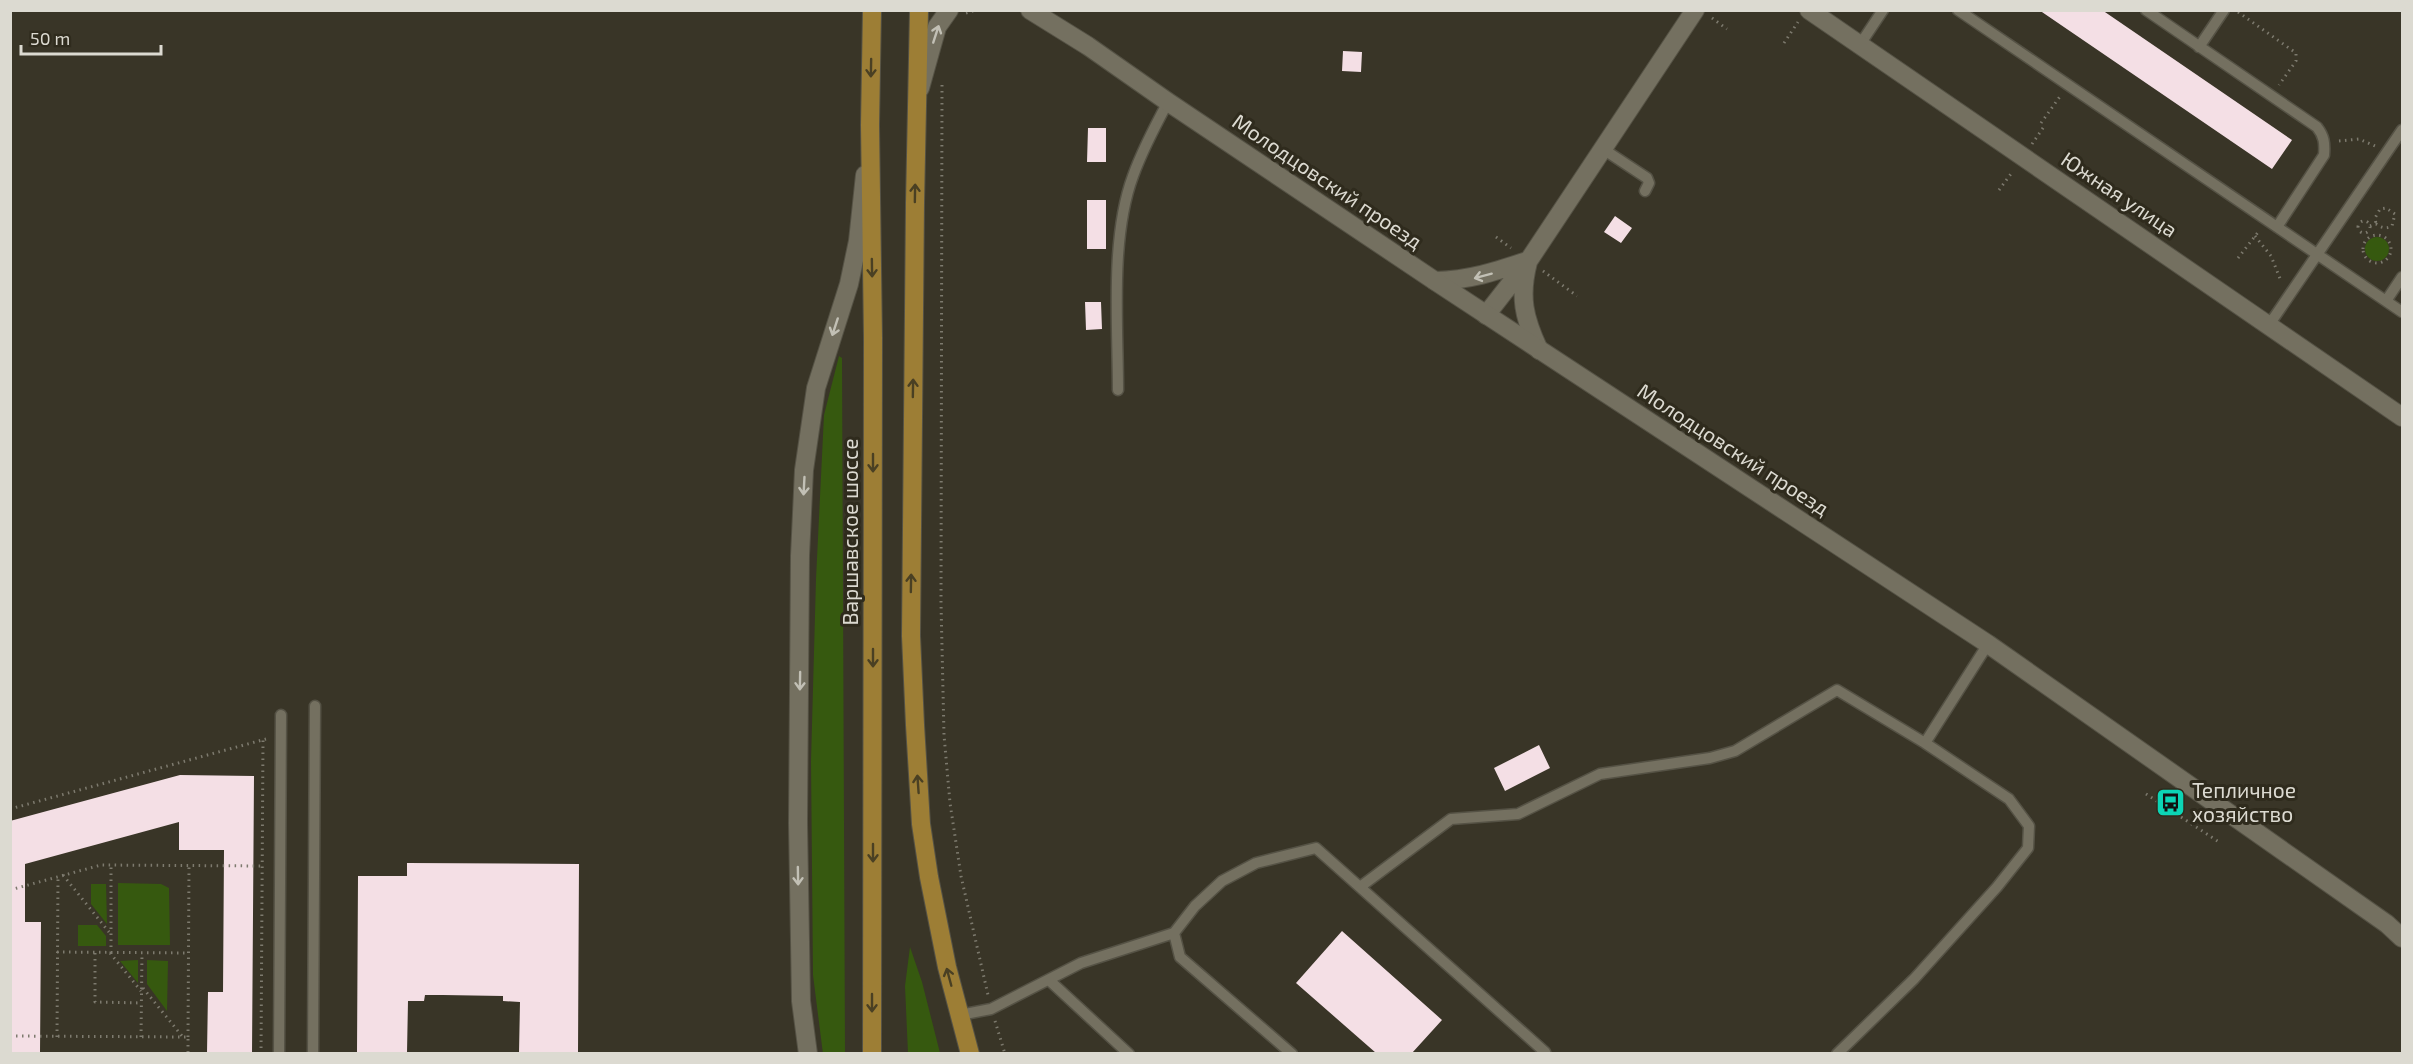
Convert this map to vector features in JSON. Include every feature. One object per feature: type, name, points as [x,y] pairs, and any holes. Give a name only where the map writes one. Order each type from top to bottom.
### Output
[{"type":"main road","name":"Варшавское шоссе","points":[[872,10],[870,125],[873,339],[872,1053]]},
{"type":"main road","points":[[919,10],[911,636],[915,725],[921,824],[928,877],[947,967],[970,1053]]},
{"type":"street","name":"Молодцовский проезд","points":[[1030,10],[1088,46],[1486,315],[1988,644],[2387,924],[2403,938]]},
{"type":"street","points":[[1486,315],[1529,260],[1603,149],[1703,14]]},
{"type":"street","points":[[917,101],[937,27],[953,15]]},
{"type":"street","name":"Южная улица","points":[[1805,15],[1859,45],[2403,417]]},
{"type":"street","points":[[808,1053],[801,1001],[798,823],[800,556],[804,470],[816,388],[849,285],[858,241],[870,125]]},
{"type":"street","points":[[1435,281],[1464,280],[1484,276],[1529,260]]},
{"type":"street","points":[[1529,260],[1524,280],[1524,309],[1528,326],[1539,350]]},
{"type":"lane","points":[[1859,45],[1883,10]]},
{"type":"lane","points":[[1958,10],[2403,312]]},
{"type":"lane","points":[[2146,10],[2317,127],[2325,143],[2324,154],[2272,224]]},
{"type":"lane","points":[[2199,47],[2224,10]]},
{"type":"lane","points":[[1119,390],[1118,253],[1123,217],[1132,178],[1168,102]]},
{"type":"lane","points":[[2269,325],[2403,130]]},
{"type":"lane","points":[[1603,149],[1647,178],[1649,183],[1646,191]]},
{"type":"lane","points":[[2386,301],[2403,277]]},
{"type":"lane","points":[[1925,743],[1988,644]]},
{"type":"lane","points":[[1360,887],[1451,819],[1518,814],[1600,774],[1710,758],[1735,751],[1837,690],[1925,743],[2009,799],[2030,826],[2028,848],[1997,887],[1914,979],[1837,1053]]},
{"type":"lane","points":[[313,1053],[315,706]]},
{"type":"lane","points":[[279,1053],[281,715]]},
{"type":"lane","points":[[960,1015],[991,1009],[1082,963],[1174,933],[1195,906],[1222,881],[1256,863],[1316,848],[1544,1053]]},
{"type":"lane","points":[[1174,933],[1180,957],[1292,1053]]},
{"type":"lane","points":[[1050,981],[1129,1053]]},
{"type":"path","points":[[953,15],[976,10]]},
{"type":"path","points":[[2235,10],[2296,53],[2296,61],[2272,96]]},
{"type":"path","points":[[1703,14],[1727,29]]},
{"type":"path","points":[[1784,43],[1805,15]]},
{"type":"path","points":[[942,84],[941,603],[944,735],[950,803],[961,876],[991,1009],[1005,1053]]},
{"type":"path","points":[[2041,123],[2068,85]]},
{"type":"path","points":[[2325,143],[2359,139],[2369,142],[2386,154]]},
{"type":"path","points":[[2386,208],[2395,214],[2392,226],[2381,228],[2376,224],[2375,218],[2380,209],[2386,208]]},
{"type":"path","points":[[2370,226],[2365,221],[2358,228],[2362,233],[2369,234],[2379,234],[2386,237],[2391,244],[2392,252],[2387,260],[2380,264],[2372,263],[2365,257],[2362,250],[2369,234],[2370,226]]},
{"type":"path","points":[[2238,258],[2255,236],[2272,224]]},
{"type":"path","points":[[2370,226],[2376,224]]},
{"type":"path","points":[[2255,236],[2271,256],[2284,289]]},
{"type":"path","points":[[10,809],[281,735]]},
{"type":"path","points":[[261,1053],[263,740]]},
{"type":"path","points":[[2146,794],[2218,842]]},
{"type":"path","points":[[10,890],[101,865],[280,866]]},
{"type":"path","points":[[111,865],[110,953],[142,992]]},
{"type":"path","points":[[188,1053],[189,866]]},
{"type":"path","points":[[63,875],[111,933]]},
{"type":"path","points":[[57,1037],[58,877]]},
{"type":"path","points":[[57,952],[189,953]]},
{"type":"path","points":[[95,952],[95,1002],[142,1003]]},
{"type":"path","points":[[141,1037],[142,953]]},
{"type":"path","points":[[142,987],[183,1038]]},
{"type":"path","points":[[10,1036],[188,1037]]},
{"type":"green space","points":[[2377,237],[2385,241],[2389,249],[2385,257],[2377,261],[2369,257],[2365,249],[2369,241]]},
{"type":"green space","points":[[839,356],[842,358],[845,1053],[823,1054],[813,975],[811,761],[816,579],[824,415]]},
{"type":"green space","points":[[118,883],[161,884],[169,888],[170,945],[118,945]]},
{"type":"green space","points":[[91,884],[106,884],[107,924],[91,904]]},
{"type":"green space","points":[[78,925],[97,925],[106,936],[106,946],[78,946]]},
{"type":"green space","points":[[910,947],[922,982],[940,1053],[908,1053],[905,986]]},
{"type":"green space","points":[[138,960],[138,983],[120,961]]},
{"type":"green space","points":[[147,960],[168,961],[167,1011],[147,984]]},
{"type":"building","points":[[2039,10],[2102,10],[2292,140],[2272,169]]},
{"type":"building","points":[[1343,51],[1362,52],[1361,72],[1342,71]]},
{"type":"building","points":[[1088,128],[1106,128],[1106,162],[1087,162]]},
{"type":"building","points":[[1087,200],[1106,200],[1106,249],[1087,249]]},
{"type":"building","points":[[1615,216],[1632,228],[1621,243],[1604,232]]},
{"type":"building","points":[[1085,302],[1101,302],[1102,329],[1086,330]]},
{"type":"building","points":[[1539,745],[1550,768],[1505,791],[1494,768]]},
{"type":"building","points":[[180,775],[254,776],[252,1053],[207,1053],[208,992],[223,992],[224,850],[179,850],[179,822],[25,864],[25,922],[41,922],[40,1053],[10,1053],[10,821]]},
{"type":"building","points":[[407,863],[579,864],[578,1053],[519,1053],[520,1002],[503,1001],[503,996],[425,995],[424,1001],[408,1001],[407,1053],[357,1053],[358,876],[407,876]]},
{"type":"building","points":[[1342,931],[1442,1020],[1412,1053],[1376,1053],[1296,983]]},
{"type":"place","name":"Тепличное хозяйство","points":[[2171,803]]}]
